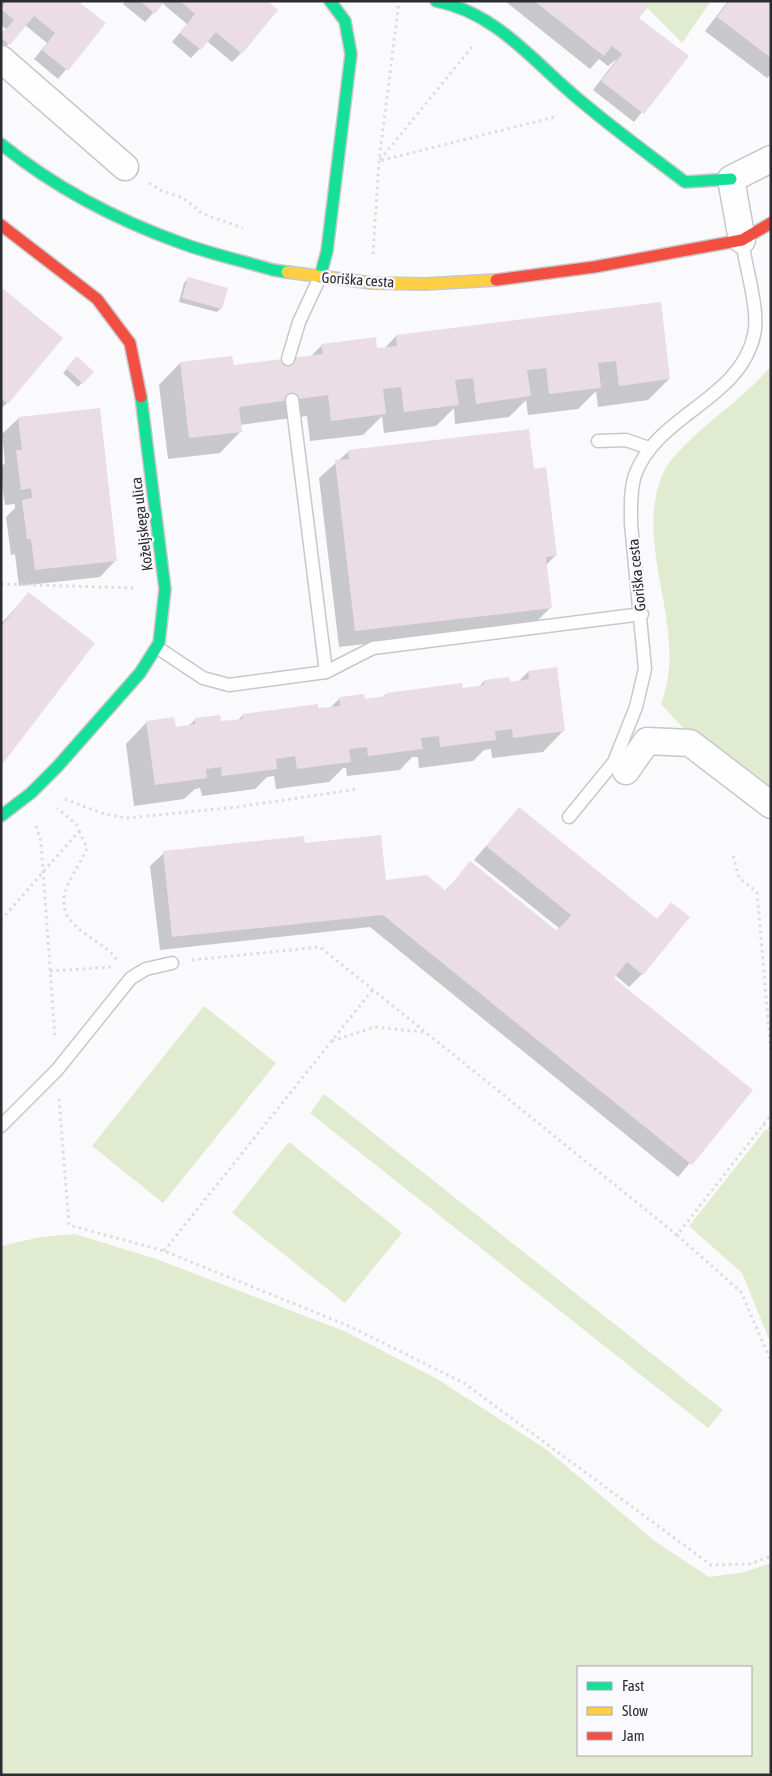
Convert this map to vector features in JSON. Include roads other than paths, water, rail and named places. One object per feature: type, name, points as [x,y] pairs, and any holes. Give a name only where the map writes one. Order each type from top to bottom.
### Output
[{"type":"street","points":[[320,277],[327,251],[351,54],[345,20],[330,1]]},
{"type":"street","points":[[436,1],[467,9],[492,24],[581,102],[685,182],[731,179],[771,159]]},
{"type":"street","points":[[1,59],[125,167]]},
{"type":"street","name":"Goriška cesta","points":[[1,144],[27,165],[88,202],[181,243],[273,270],[372,283],[425,284],[500,280],[594,267],[742,240],[771,222]]},
{"type":"street","points":[[731,179],[742,240]]},
{"type":"street","name":"Koželjskega ulica","points":[[1,224],[97,299],[130,343],[144,414],[165,589],[158,648],[142,670],[60,763],[17,805],[1,816]]},
{"type":"street","points":[[626,771],[647,741],[690,743],[771,805]]},
{"type":"lane","name":"Goriška cesta","points":[[569,817],[614,762],[636,707],[645,669],[642,614],[631,524],[631,500],[635,475],[649,448],[728,382],[747,356],[754,335],[756,320],[742,240]]},
{"type":"lane","points":[[288,358],[299,322],[320,277]]},
{"type":"lane","points":[[292,400],[326,672]]},
{"type":"lane","points":[[598,441],[626,440],[649,448]]},
{"type":"lane","points":[[158,648],[203,678],[229,685],[326,672],[373,648],[642,614]]},
{"type":"lane","points":[[1,1126],[57,1070],[131,978],[146,969],[172,963]]}]
